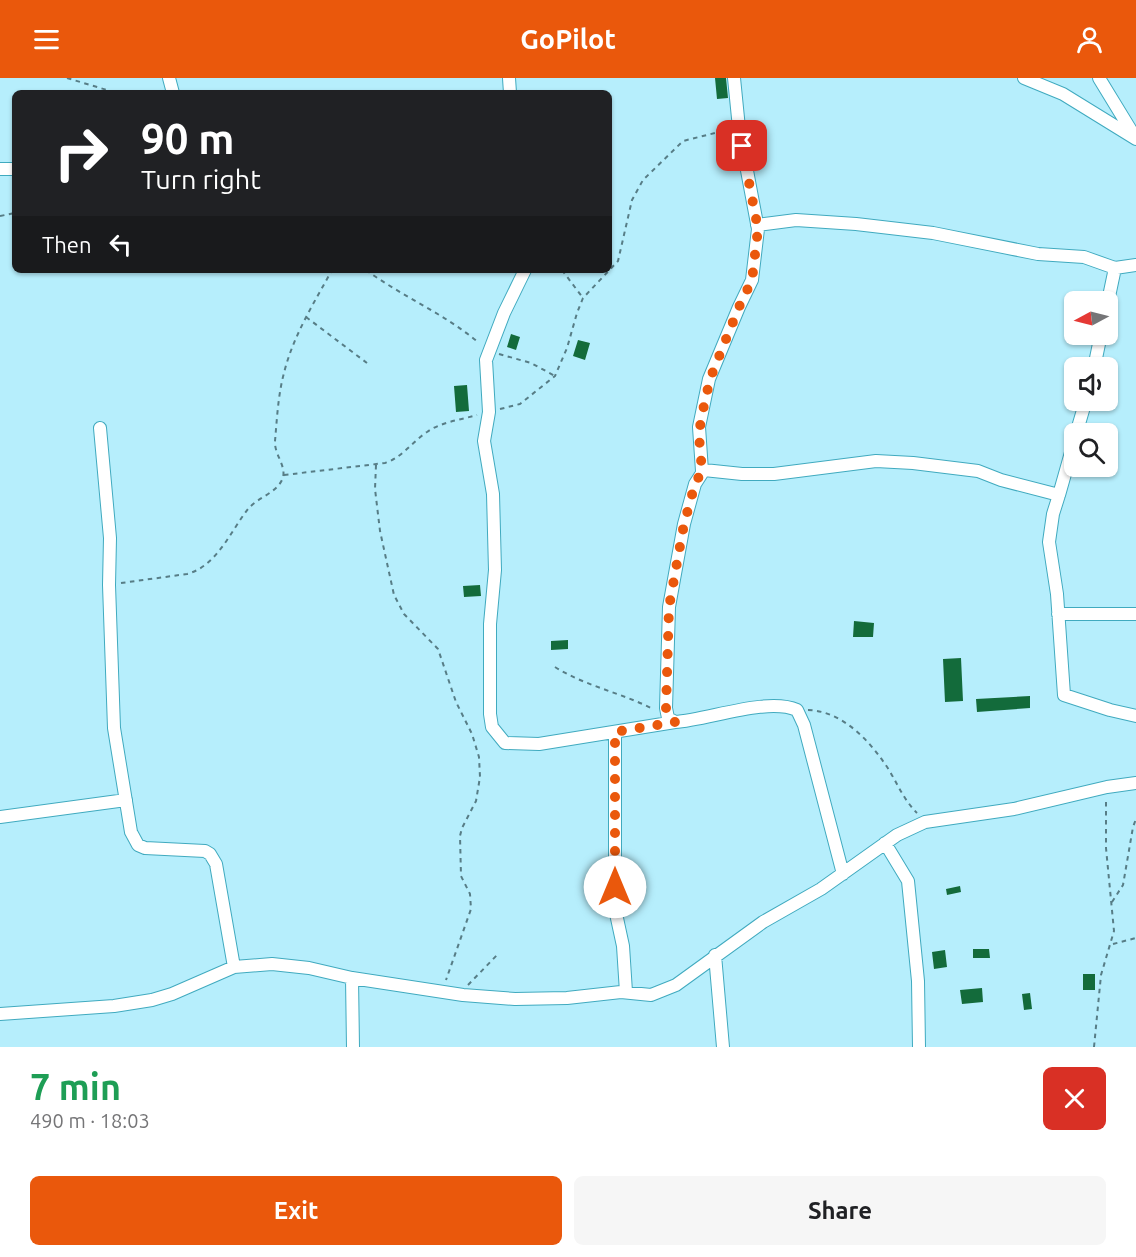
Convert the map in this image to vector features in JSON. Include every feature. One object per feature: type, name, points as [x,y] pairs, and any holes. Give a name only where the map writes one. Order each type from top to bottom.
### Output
[{"type":"street","points":[[671,719],[665,694],[669,607],[684,524],[695,484],[702,471],[699,428],[710,379],[752,280],[758,225],[739,128],[734,78]]},
{"type":"street","points":[[1024,78],[1063,94],[1136,138]]},
{"type":"street","points":[[1098,78],[1136,138]]},
{"type":"street","points":[[758,225],[796,220],[856,224],[933,233],[1038,254],[1084,257],[1115,268],[1136,265]]},
{"type":"street","points":[[1110,291],[1115,268]]},
{"type":"street","points":[[524,273],[488,351],[486,369],[489,412],[484,441],[493,494],[495,570],[490,624],[492,727],[506,743],[539,744],[615,732],[671,719],[770,707],[795,709],[804,725],[843,874]]},
{"type":"street","points":[[100,428],[110,537],[113,718],[131,832],[138,845],[145,848],[205,851],[214,859],[234,968]]},
{"type":"street","points":[[702,471],[774,474],[849,464],[895,462],[978,471],[1001,480],[1059,495]]},
{"type":"street","points":[[1064,477],[1053,514],[1048,542],[1058,614],[1064,694],[1110,710],[1136,716]]},
{"type":"street","points":[[1058,614],[1136,614]]},
{"type":"street","points":[[615,732],[615,909],[623,946],[626,992]]},
{"type":"street","points":[[0,1014],[114,1006],[152,1000],[234,968],[272,964],[293,965],[352,978],[463,995],[515,999],[567,998],[626,992],[651,995],[666,990],[685,979],[763,922],[821,889],[904,831],[925,822],[1014,809],[1136,783]]},
{"type":"street","points":[[0,817],[126,800]]},
{"type":"street","points":[[885,843],[908,881],[918,981],[919,1047]]},
{"type":"street","points":[[715,955],[723,1047]]},
{"type":"street","points":[[352,978],[353,1047]]},
{"type":"path","points":[[67,78],[107,90]]},
{"type":"path","points":[[612,267],[618,261],[632,200],[643,180],[683,141],[739,128]]},
{"type":"path","points":[[109,585],[197,571],[223,546],[250,506],[279,484],[284,475],[275,448],[280,392],[291,351],[306,317],[330,273]]},
{"type":"path","points":[[370,273],[403,295],[452,322],[488,351],[531,363],[555,376]]},
{"type":"path","points":[[564,273],[583,298]]},
{"type":"path","points":[[284,475],[389,462],[400,456],[435,427],[520,404],[555,376],[567,348],[583,298],[605,273]]},
{"type":"path","points":[[306,317],[367,363]]},
{"type":"path","points":[[376,465],[375,489],[380,531],[394,595],[404,614],[433,641],[438,649],[456,702],[472,734],[479,757],[480,777],[476,801],[460,836],[461,876],[470,894],[471,909],[443,991]]},
{"type":"path","points":[[555,667],[624,695],[671,719]]},
{"type":"path","points":[[795,709],[826,712],[854,730],[886,767],[908,803],[925,822]]},
{"type":"path","points":[[1094,1047],[1101,975],[1114,928],[1105,830],[1107,788]]},
{"type":"path","points":[[1111,903],[1123,885],[1136,819]]},
{"type":"path","points":[[1111,944],[1136,938]]},
{"type":"path","points":[[463,995],[471,981],[499,953]]},
{"type":"building","points":[[715,78],[726,78],[728,98],[717,99]]},
{"type":"building","points":[[511,334],[520,337],[516,350],[507,347]]},
{"type":"building","points":[[578,340],[590,343],[585,360],[573,356]]},
{"type":"building","points":[[467,385],[469,411],[456,412],[454,386]]},
{"type":"building","points":[[480,585],[481,596],[464,597],[463,586]]},
{"type":"building","points":[[854,621],[874,623],[873,637],[853,637]]},
{"type":"building","points":[[568,640],[568,649],[551,650],[551,641]]},
{"type":"building","points":[[961,658],[963,701],[945,702],[943,659]]},
{"type":"building","points":[[1030,696],[1030,708],[977,712],[976,699]]},
{"type":"building","points":[[960,886],[961,892],[947,895],[946,889]]},
{"type":"building","points":[[973,949],[989,949],[990,958],[973,958]]},
{"type":"building","points":[[945,950],[947,967],[934,969],[932,952]]},
{"type":"building","points":[[1083,974],[1095,974],[1095,990],[1083,990]]},
{"type":"building","points":[[982,988],[983,1002],[962,1004],[960,990]]},
{"type":"building","points":[[1030,993],[1032,1009],[1024,1010],[1022,994]]},
{"type":"route","points":[[615,887],[615,732],[675,722],[668,718],[666,708],[667,621],[684,524],[695,484],[702,471],[699,428],[710,379],[752,280],[758,229],[742,146]]}]
